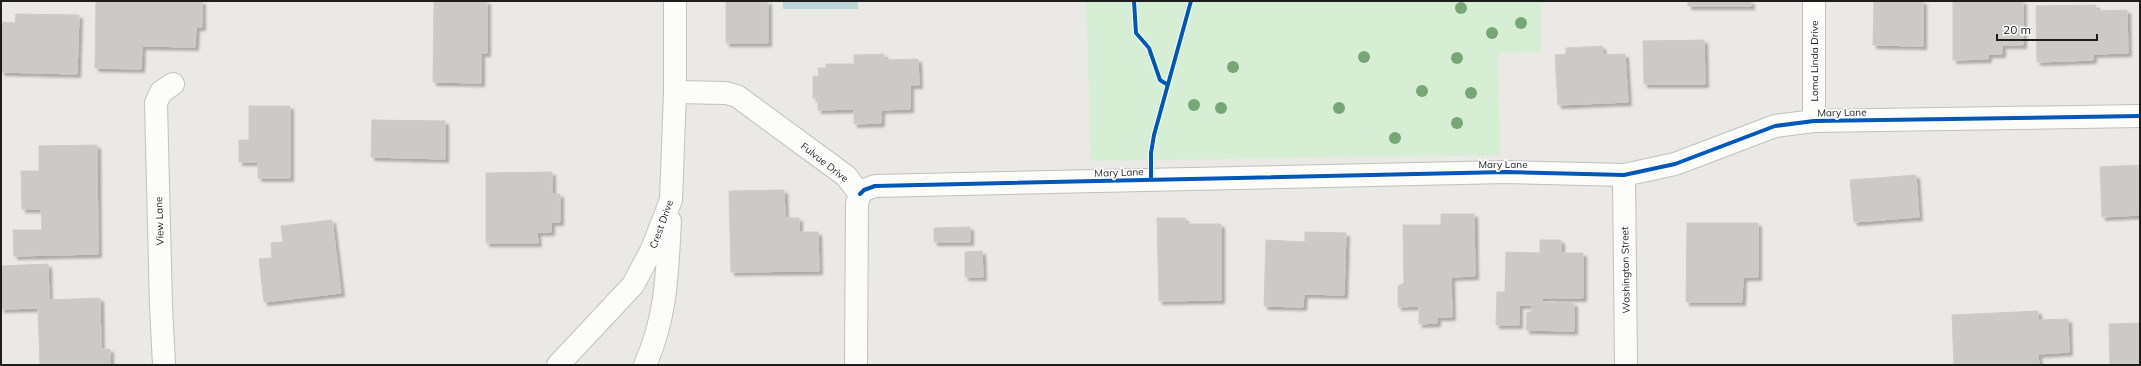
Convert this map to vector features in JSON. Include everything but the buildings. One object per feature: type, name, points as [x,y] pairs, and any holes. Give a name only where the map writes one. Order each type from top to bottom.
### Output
[{"type":"street","name":"Crest Drive","points":[[558,365],[633,284],[652,249],[671,200],[676,92],[675,1]]},
{"type":"street","name":"Loma Linda Drive","points":[[1814,1],[1814,121]]},
{"type":"street","name":"View Lane","points":[[164,365],[156,103],[161,92],[173,84]]},
{"type":"street","name":"Fulvue Drive","points":[[676,92],[726,93],[737,96],[846,176],[860,194]]},
{"type":"street","name":"Mary Lane","points":[[860,194],[864,190],[875,186],[1151,179],[1506,172],[1624,175],[1675,164],[1775,126],[1814,121],[2140,116]]},
{"type":"street","name":"Washington Street","points":[[1624,175],[1626,365]]},
{"type":"street","points":[[856,365],[857,204],[860,194]]},
{"type":"street","points":[[645,365],[656,341],[665,301],[671,200]]},
{"type":"green space","points":[[1086,1],[1541,1],[1541,52],[1498,53],[1500,155],[1091,161]]},
{"type":"water","points":[[783,1],[858,1],[858,9],[783,9]]},
{"type":"cycle path","points":[[1134,1],[1136,33],[1149,48],[1160,80],[1168,85]]},
{"type":"cycle path","points":[[1151,179],[1151,153],[1154,135],[1191,1]]},
{"type":"cycle path","points":[[860,194],[864,190],[875,186],[1506,172],[1624,175],[1675,164],[1775,126],[1814,121],[2140,116]]}]
